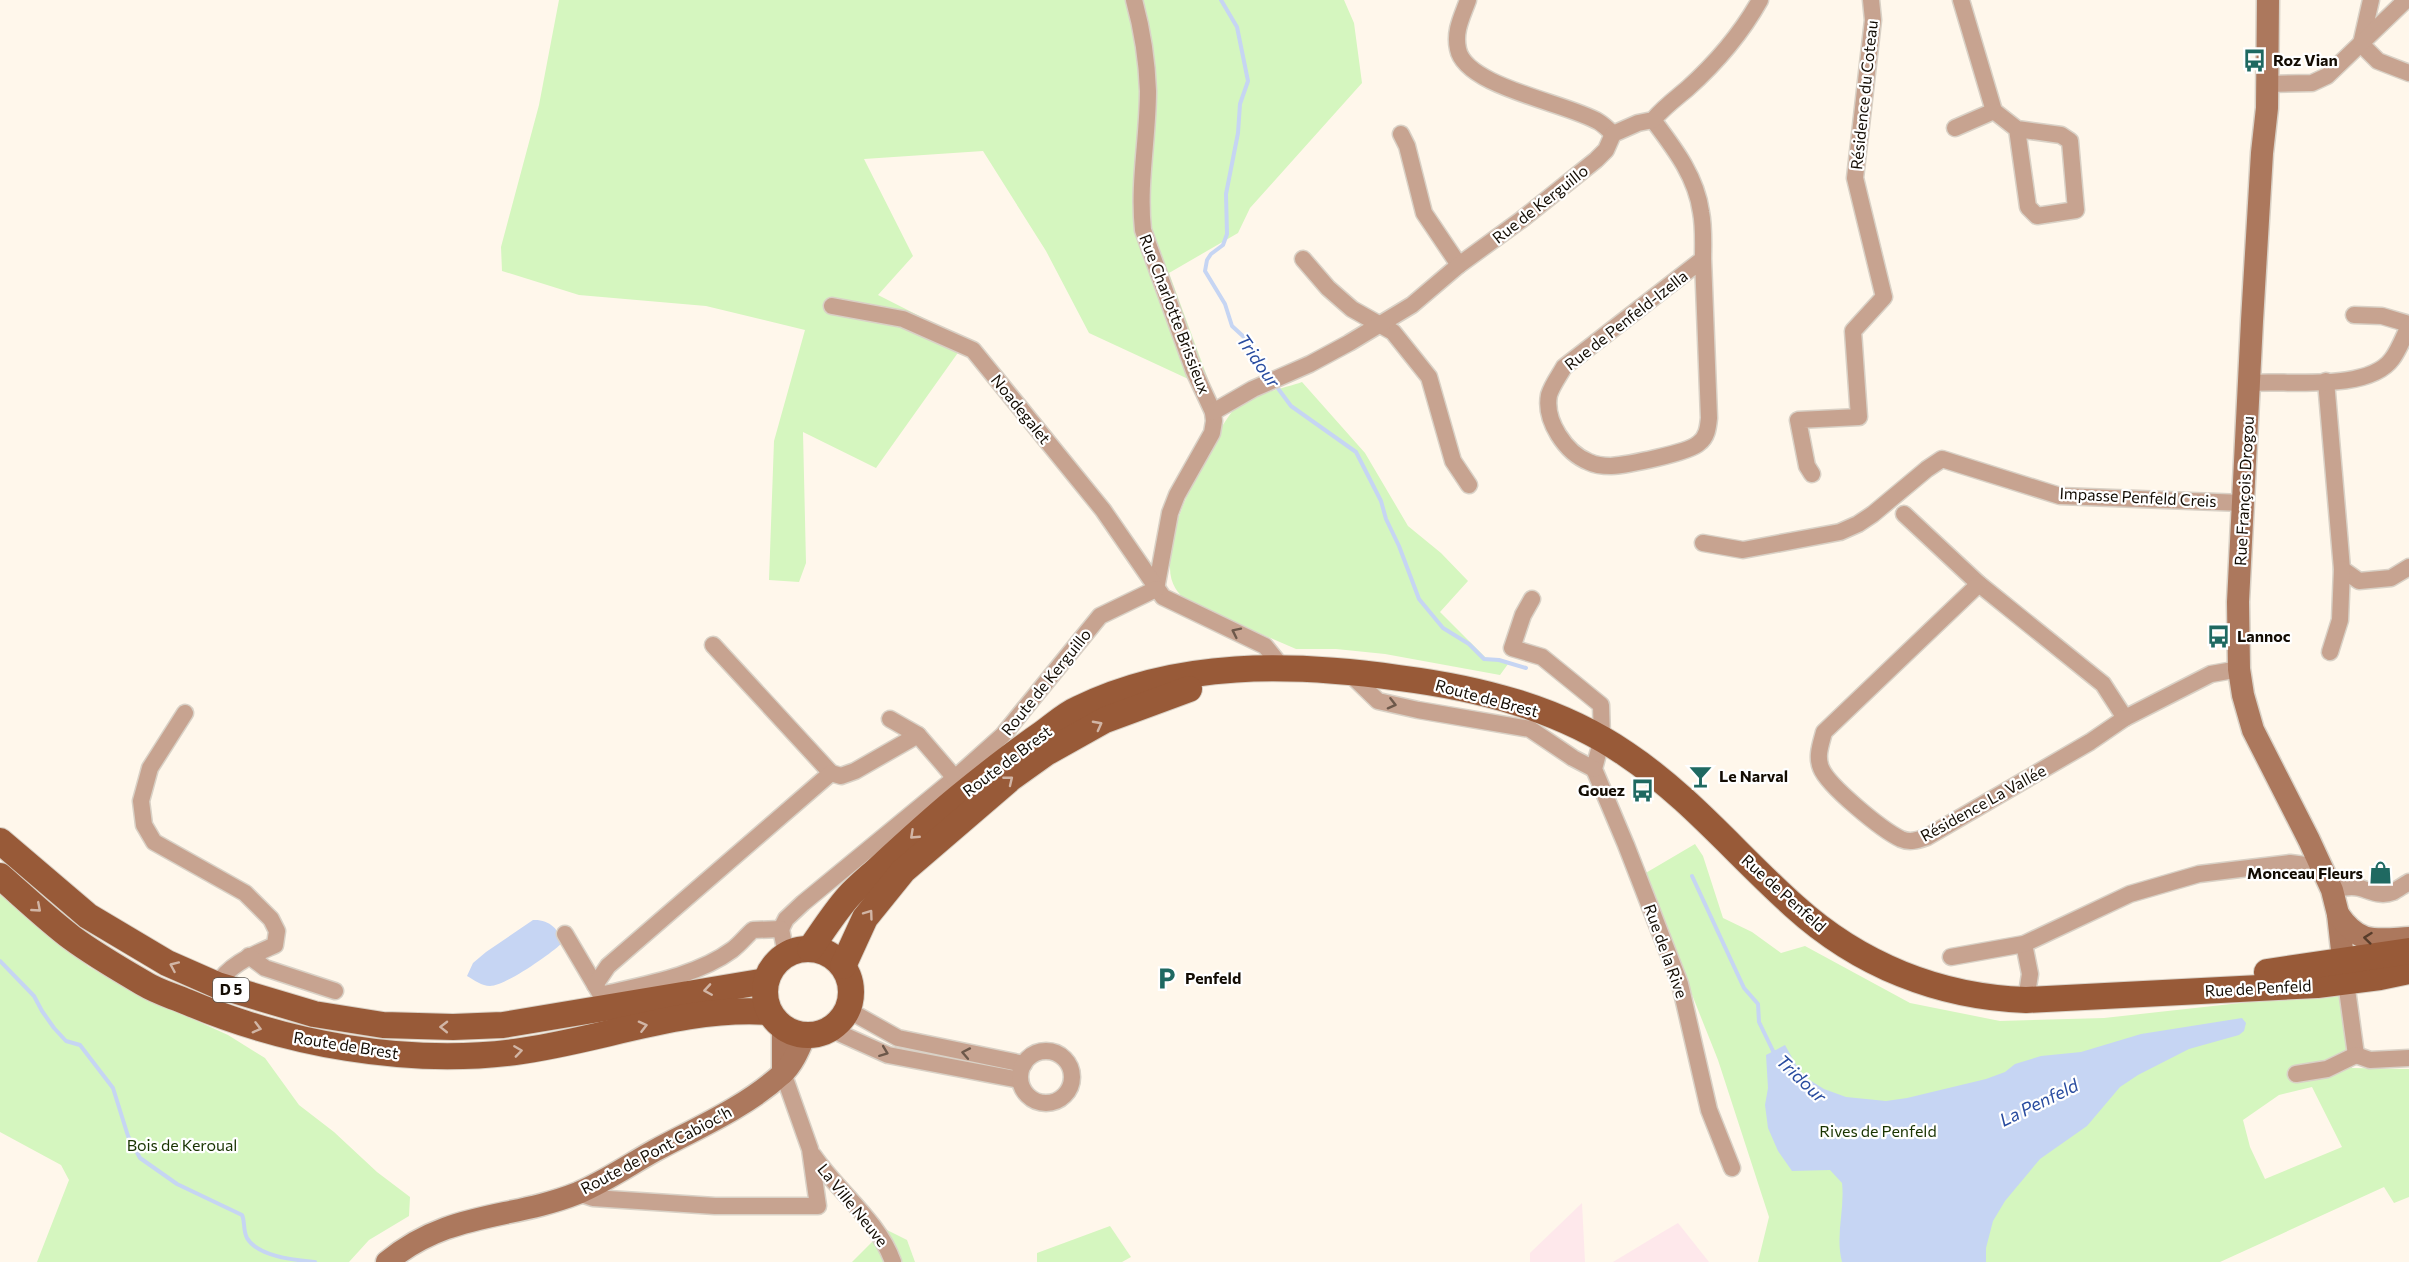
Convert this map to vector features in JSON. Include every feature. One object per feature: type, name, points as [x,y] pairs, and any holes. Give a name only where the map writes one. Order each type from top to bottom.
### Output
[{"type":"main road","name":"Route de Brest","points":[[843,966],[865,918],[903,871],[1011,778],[1046,753],[1115,716],[1173,694],[1270,668]]},
{"type":"main road","name":"Route de Brest","points":[[798,952],[847,897],[925,825],[1004,760],[1076,709],[1123,691],[1162,680],[1215,671],[1270,668],[1346,671],[1422,681],[1523,704],[1602,738]]},
{"type":"main road","name":"Rue de Penfeld","points":[[1602,738],[1667,783],[1795,907],[1828,934],[1868,958],[1943,989],[1988,998],[2026,1000],[2317,985],[2345,972]]},
{"type":"main road","name":"Route de Brest","points":[[0,841],[88,916],[167,963],[217,985],[314,1014],[383,1025],[453,1027],[503,1024],[766,981]]},
{"type":"main road","name":"Route de Brest","points":[[0,876],[73,939],[148,986],[225,1019],[334,1046],[385,1053],[459,1055],[514,1052],[703,1015],[750,1011],[786,1025]]},
{"type":"main road","points":[[822,951],[834,957],[843,966],[850,980],[851,995],[848,1010],[830,1029],[818,1034],[786,1025],[765,997],[766,981],[773,966],[798,952],[822,951]]},
{"type":"main road","points":[[2345,972],[2409,951]]},
{"type":"main road","points":[[2345,972],[2409,970]]},
{"type":"street","name":"Rue Charlotte Brissieux","points":[[1134,0],[1144,50],[1148,92],[1141,174],[1140,206],[1143,230],[1194,371],[1213,412]]},
{"type":"street","points":[[1468,0],[1456,31],[1458,51],[1464,63],[1479,76],[1589,117],[1613,134],[1638,123],[1653,120],[1719,57],[1747,24],[1760,0]]},
{"type":"street","name":"Résidence du Coteau","points":[[1812,474],[1807,466],[1798,420],[1859,417],[1852,331],[1884,297],[1855,178],[1873,20],[1871,0]]},
{"type":"street","points":[[1961,0],[1994,111],[2017,129],[2061,135],[2070,141],[2076,210],[2037,216],[2028,207],[2017,129]]},
{"type":"street","name":"Rue François Drogou","points":[[2268,0],[2268,84],[2260,189],[2238,602],[2239,669],[2243,695],[2253,730],[2332,890],[2338,914],[2345,972]]},
{"type":"street","points":[[2361,44],[2371,0]]},
{"type":"street","points":[[2268,84],[2312,83],[2327,75],[2406,0]]},
{"type":"street","points":[[2361,44],[2378,61],[2409,73]]},
{"type":"street","points":[[1955,128],[1994,111]]},
{"type":"street","name":"Rue de Penfeld-Izella","points":[[1653,120],[1683,161],[1701,212],[1703,259],[1709,418],[1707,433],[1699,444],[1684,451],[1623,465],[1608,466],[1588,462],[1571,450],[1558,436],[1551,416],[1549,397],[1556,380],[1564,367],[1703,259]]},
{"type":"street","points":[[1401,134],[1407,146],[1424,213],[1459,265]]},
{"type":"street","name":"Rue de Kerguillo","points":[[1213,412],[1253,389],[1339,348],[1412,305],[1459,265],[1521,220],[1596,160],[1606,150],[1613,134]]},
{"type":"street","points":[[1303,260],[1328,288],[1352,309],[1393,332],[1429,377],[1453,461],[1468,484]]},
{"type":"street","name":"Noadegalet","points":[[832,306],[903,319],[973,350],[1103,510],[1156,589]]},
{"type":"street","points":[[2250,383],[2351,380],[2372,375],[2392,360],[2409,325],[2382,316],[2354,315]]},
{"type":"street","points":[[2326,381],[2342,569],[2340,620],[2330,652]]},
{"type":"street","points":[[1213,412],[1212,433],[1177,495],[1170,513],[1156,589],[1163,597],[1265,646],[1270,668]]},
{"type":"street","name":"Impasse Penfeld Creis","points":[[1704,543],[1743,550],[1840,531],[1858,524],[1873,514],[1942,459],[2060,496],[2243,503]]},
{"type":"street","points":[[1904,514],[1979,584],[2103,684],[2125,718]]},
{"type":"street","points":[[2342,569],[2359,581],[2391,578],[2409,567]]},
{"type":"street","name":"Résidence La Vallée","points":[[1979,584],[1824,732],[1818,754],[1820,767],[1829,782],[1879,824],[1901,839],[1913,842],[1937,831],[2090,742],[2125,718],[2211,674],[2239,669]]},
{"type":"street","name":"Route de Kerguillo","points":[[781,929],[786,919],[803,903],[955,778],[1016,721],[1100,616],[1156,589]]},
{"type":"street","points":[[1346,671],[1378,701],[1530,729],[1573,758],[1594,769],[1602,738],[1601,705],[1542,657],[1512,648],[1523,615],[1532,599]]},
{"type":"street","points":[[713,645],[831,773],[841,776],[855,771],[918,735]]},
{"type":"street","points":[[185,713],[150,768],[141,801],[144,825],[153,842],[245,893],[271,919],[277,930],[275,945],[249,956],[223,975],[217,985],[225,1019]]},
{"type":"street","points":[[890,719],[918,735],[955,778]]},
{"type":"street","name":"Rue de la Rive","points":[[1594,769],[1680,984],[1709,1110],[1732,1168]]},
{"type":"street","points":[[595,985],[608,966],[831,773]]},
{"type":"street","points":[[1951,957],[2024,944],[2130,894],[2199,874],[2290,863],[2322,867]]},
{"type":"street","points":[[2332,890],[2347,886],[2385,894],[2409,882]]},
{"type":"street","points":[[2338,914],[2358,937],[2409,938]]},
{"type":"street","points":[[565,934],[601,994],[654,983],[699,968],[732,950],[753,930],[781,929],[798,952]]},
{"type":"street","points":[[2024,944],[2030,974],[2026,1000]]},
{"type":"street","points":[[249,956],[265,968],[335,991]]},
{"type":"street","points":[[2345,972],[2356,1055]]},
{"type":"street","points":[[830,1029],[888,1055],[1022,1072],[897,1038],[848,1010]]},
{"type":"street","points":[[578,1193],[592,1198],[715,1206],[818,1206],[810,1149],[783,1073],[786,1025]]},
{"type":"street","points":[[2296,1074],[2327,1069],[2356,1055],[2370,1060],[2409,1058]]},
{"type":"street","name":"Route de Pont Cabioc'h","points":[[387,1262],[434,1232],[460,1222],[524,1209],[578,1193],[751,1098],[783,1073]]},
{"type":"street","name":"La Ville Neuve","points":[[810,1149],[826,1175],[877,1231],[889,1250],[893,1262]]},
{"type":"shaded area","points":[[1582,1203],[1585,1262],[1530,1262],[1530,1253]]},
{"type":"shaded area","points":[[1678,1223],[1709,1262],[1613,1262],[1661,1233]]},
{"type":"green space","points":[[559,0],[1344,0],[1354,23],[1362,83],[1250,208],[1238,233],[1169,273],[1212,390],[1089,333],[1046,251],[983,151],[864,159],[913,256],[878,295],[967,340],[876,468],[803,432],[806,563],[799,582],[769,580],[774,441],[805,330],[706,306],[579,295],[502,271],[501,247],[539,105]]},
{"type":"green space","points":[[1302,382],[1365,453],[1408,526],[1441,553],[1468,581],[1440,612],[1485,657],[1508,664],[1500,675],[1385,654],[1336,649],[1296,649],[1189,603],[1175,588],[1170,568],[1176,525],[1215,438],[1241,403]]},
{"type":"green space","name":"Rives de Penfeld","points":[[1695,844],[1703,856],[1723,918],[1752,932],[1781,953],[1805,946],[1910,1003],[2000,1021],[2104,1018],[2340,992],[2352,1068],[2409,1069],[2409,1197],[2394,1203],[2384,1187],[2220,1262],[1758,1262],[1769,1217],[1718,1060],[1644,874]],"holes":[[[2312,1087],[2342,1147],[2265,1179],[2250,1147],[2243,1120],[2279,1095]]]},
{"type":"green space","name":"Bois de Keroual","points":[[0,894],[89,967],[151,1000],[228,1035],[265,1058],[299,1105],[334,1132],[377,1172],[410,1197],[409,1216],[369,1240],[349,1262],[37,1262],[69,1180],[61,1165],[0,1132]]},
{"type":"green space","points":[[1110,1226],[1131,1257],[1122,1262],[1037,1262],[1037,1253]]},
{"type":"green space","points":[[885,1229],[907,1240],[915,1262],[852,1262]]},
{"type":"water","points":[[533,920],[544,921],[553,926],[559,934],[561,944],[527,969],[497,985],[484,985],[467,976],[473,963]]},
{"type":"water","name":"Rives de Penfeld","points":[[2242,1018],[2246,1023],[2244,1031],[2239,1035],[2189,1049],[2138,1075],[2120,1087],[2087,1126],[2040,1159],[2005,1201],[1993,1221],[1986,1248],[1986,1262],[1842,1262],[1839,1242],[1842,1183],[1830,1170],[1792,1171],[1778,1151],[1768,1128],[1765,1105],[1768,1088],[1766,1055],[1785,1045],[1799,1070],[1824,1089],[1846,1097],[1886,1101],[1986,1079],[2005,1072],[2015,1064],[2041,1056],[2081,1052],[2141,1034]]},
{"type":"waterway","name":"Tridour","points":[[1221,0],[1237,27],[1248,81],[1240,104],[1238,133],[1226,194],[1227,234],[1223,245],[1207,260],[1205,271],[1225,304],[1232,326],[1245,338],[1269,377]]},
{"type":"waterway","name":"Tridour","points":[[1274,383],[1291,406],[1356,452],[1381,501],[1386,519],[1419,599],[1443,628],[1469,644],[1484,659],[1499,660],[1526,668]]},
{"type":"waterway","name":"Tridour","points":[[1692,876],[1744,988],[1758,1004],[1759,1022],[1775,1055]]},
{"type":"waterway","points":[[0,961],[34,996],[54,1028],[66,1041],[80,1045],[113,1088],[128,1136],[140,1158],[177,1184],[242,1215],[247,1238],[260,1249],[278,1256],[315,1262]]},
{"type":"place","name":"Roz Vian","points":[[2255,60]]},
{"type":"place","name":"Lannoc","points":[[2219,636]]},
{"type":"place","name":"Le Narval","points":[[1701,776]]},
{"type":"place","name":"Gouez","points":[[1643,790]]},
{"type":"place","name":"Monceau Fleurs","points":[[2381,873]]},
{"type":"place","name":"Penfeld","points":[[1167,978]]},
{"type":"water label","name":"La Penfeld","points":[[2039,1103]]}]
